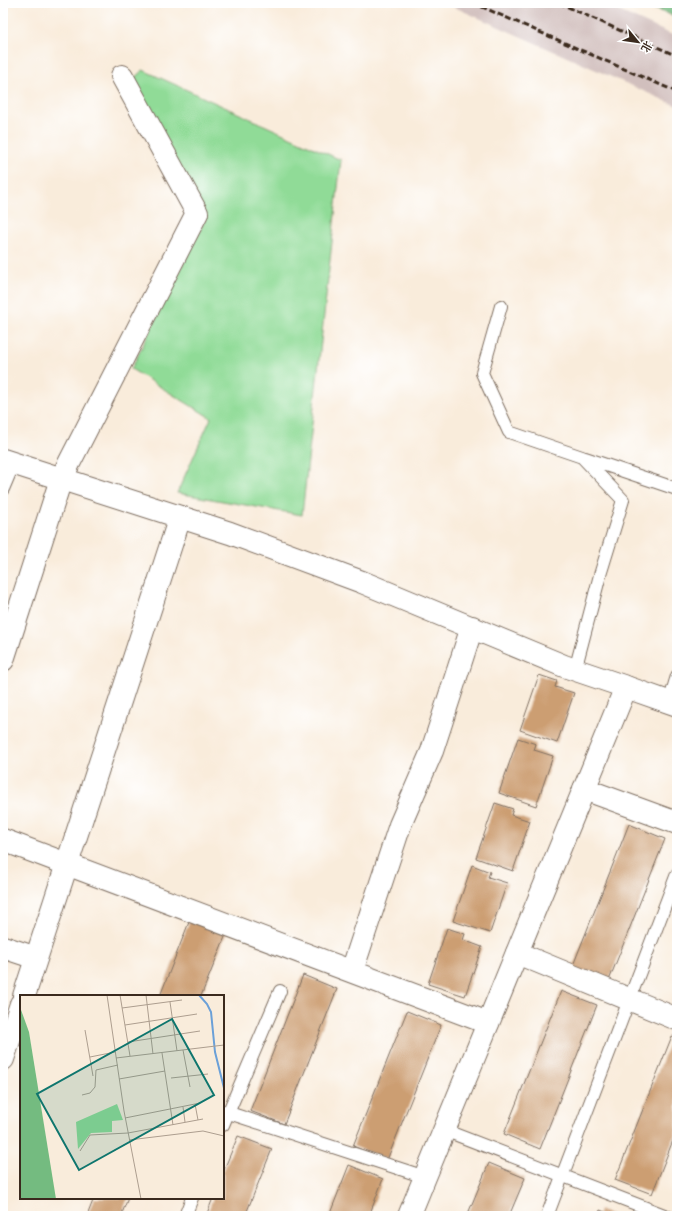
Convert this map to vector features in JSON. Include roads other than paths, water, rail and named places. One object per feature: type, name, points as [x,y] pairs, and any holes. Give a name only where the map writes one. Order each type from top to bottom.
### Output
[{"type":"street","points":[[3,660],[61,479],[196,213],[122,76]]},
{"type":"street","points":[[8,462],[230,533],[362,582],[575,670],[673,704]]},
{"type":"street","points":[[24,995],[180,517]]},
{"type":"street","points":[[352,971],[400,826],[432,751],[472,627]]},
{"type":"street","points":[[409,1216],[626,687]]},
{"type":"street","points":[[584,789],[677,823]]},
{"type":"street","points":[[3,840],[488,1023]]},
{"type":"street","points":[[3,947],[36,958]]},
{"type":"street","points":[[517,953],[677,1019]]},
{"type":"street","points":[[4,1051],[20,1007]]},
{"type":"lane","points":[[501,306],[482,373],[509,432],[677,489]]},
{"type":"lane","points":[[575,670],[600,575],[623,500],[582,457]]},
{"type":"lane","points":[[3,489],[8,462]]},
{"type":"lane","points":[[673,704],[677,676]]},
{"type":"lane","points":[[547,1216],[677,874]]},
{"type":"lane","points":[[280,991],[225,1112],[425,1177]]},
{"type":"lane","points":[[444,1130],[667,1216]]},
{"type":"lane","points":[[185,1216],[192,1199]]},
{"type":"railway","points":[[473,3],[677,92]]},
{"type":"railway","points":[[559,3],[677,56]]}]
